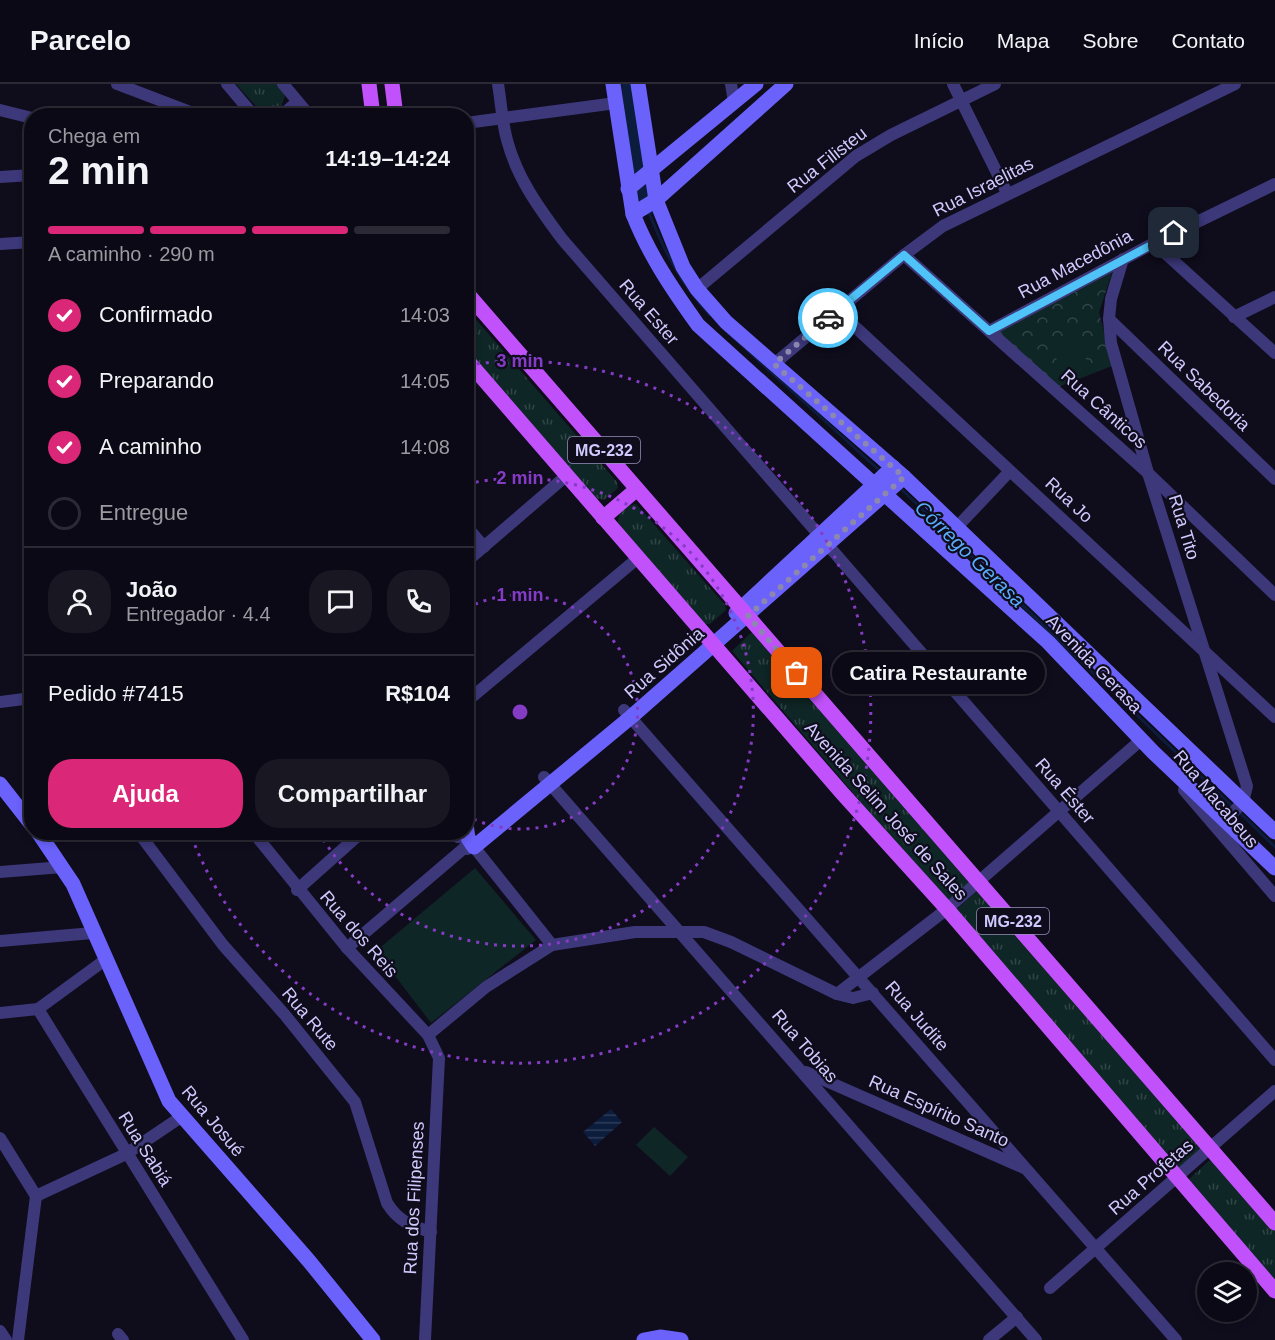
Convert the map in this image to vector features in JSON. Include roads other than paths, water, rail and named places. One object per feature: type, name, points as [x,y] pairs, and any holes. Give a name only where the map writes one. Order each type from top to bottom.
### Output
[{"type":"main road","points":[[369,84],[372,108]]},
{"type":"main road","points":[[392,84],[395,108]]},
{"type":"main road","name":"Avenida Gerasa","points":[[613,84],[616,104],[642,180],[647,205],[697,289],[726,322],[774,364],[1048,642],[1141,740],[1227,819],[1275,868]]},
{"type":"main road","name":"Avenida Gerasa","points":[[638,84],[642,180]]},
{"type":"main road","points":[[756,84],[642,180],[647,205],[786,84]]},
{"type":"main road","name":"Avenida Gerasa","points":[[647,205],[641,234],[672,290],[698,326],[889,482],[957,527],[1241,804],[1275,832]]},
{"type":"main road","name":"Avenida Selim José de Sales","points":[[474,301],[1275,1223]]},
{"type":"main road","name":"Avenida Selim José de Sales","points":[[474,368],[603,519],[947,909],[1275,1291]]},
{"type":"main road","name":"Rua Sidônia","points":[[474,835],[547,781],[627,714],[744,613],[889,482]]},
{"type":"main road","points":[[603,519],[637,489]]},
{"type":"main road","points":[[0,784],[5,800],[24,818]]},
{"type":"main road","name":"Rua Josué","points":[[44,840],[74,884],[159,1083],[181,1117],[309,1261],[373,1340]]},
{"type":"main road","points":[[644,1340],[660,1337],[681,1340]]},
{"type":"street","points":[[117,84],[180,108]]},
{"type":"street","points":[[227,84],[247,108]]},
{"type":"street","points":[[283,84],[303,108]]},
{"type":"street","name":"Rua Ester","points":[[498,84],[506,138],[531,197],[562,239],[824,542]]},
{"type":"street","points":[[731,84],[734,102]]},
{"type":"street","points":[[953,84],[1007,193]]},
{"type":"street","name":"Rua Filisteu","points":[[697,289],[856,156],[891,135],[996,84]]},
{"type":"street","name":"Rua Israelitas","points":[[774,364],[904,255],[944,226],[1007,193],[1235,84]]},
{"type":"street","points":[[290,108],[297,102]]},
{"type":"street","points":[[474,122],[616,104]]},
{"type":"street","points":[[0,110],[24,116]]},
{"type":"street","points":[[0,177],[24,176]]},
{"type":"street","name":"Rua Macedônia","points":[[989,331],[1154,243],[1275,184]]},
{"type":"street","points":[[0,244],[24,242]]},
{"type":"street","points":[[1154,243],[1275,353]]},
{"type":"street","name":"Rua Cânticos","points":[[904,255],[1148,472],[1275,595]]},
{"type":"street","name":"Rua Tito","points":[[1123,259],[1111,299],[1109,319],[1111,343],[1202,648],[1247,786],[1241,804]]},
{"type":"street","points":[[1234,317],[1275,297]]},
{"type":"street","name":"Rua Jo","points":[[837,310],[1275,717]]},
{"type":"street","name":"Rua Sabedoria","points":[[1109,319],[1275,479]]},
{"type":"street","points":[[957,527],[1010,471]]},
{"type":"street","points":[[474,555],[566,476]]},
{"type":"street","points":[[474,535],[484,547]]},
{"type":"street","name":"Rua Éster","points":[[824,542],[1275,1060]]},
{"type":"street","points":[[474,695],[638,558]]},
{"type":"street","points":[[0,702],[24,699]]},
{"type":"street","name":"Rua Judite","points":[[627,714],[1176,1340]]},
{"type":"street","points":[[837,994],[947,909],[1141,740]]},
{"type":"street","name":"Rua Macabeus","points":[[1153,752],[1275,896]]},
{"type":"street","name":"Rua Tobias","points":[[547,781],[1036,1340]]},
{"type":"street","points":[[1227,819],[1241,804]]},
{"type":"street","name":"Rua Rute","points":[[144,840],[222,945],[285,1015],[355,1102],[387,1203],[395,1217],[410,1226],[431,1232]]},
{"type":"street","name":"Rua dos Reis","points":[[259,840],[297,890],[347,948],[428,1035],[439,1058]]},
{"type":"street","points":[[297,890],[345,840]]},
{"type":"street","name":"Rua Sidônia","points":[[347,948],[467,840]]},
{"type":"street","points":[[469,840],[552,945]]},
{"type":"street","points":[[0,872],[63,867]]},
{"type":"street","points":[[428,1035],[486,987],[552,945],[635,932],[677,930],[704,932],[731,942],[837,994],[853,998],[873,993]]},
{"type":"street","points":[[0,941],[93,933]]},
{"type":"street","points":[[0,1013],[38,1009],[105,960]]},
{"type":"street","name":"Rua Sabiá","points":[[38,1009],[243,1340]]},
{"type":"street","name":"Rua dos Filipenses","points":[[425,1340],[439,1058]]},
{"type":"street","name":"Rua Espírito Santo","points":[[803,1071],[1027,1170]]},
{"type":"street","name":"Rua Profetas","points":[[1050,1288],[1275,1091]]},
{"type":"street","points":[[36,1196],[126,1154],[181,1117]]},
{"type":"street","points":[[0,1138],[36,1196],[18,1340]]},
{"type":"street","points":[[989,1340],[1017,1317]]},
{"type":"street","points":[[0,1331],[6,1340]]},
{"type":"water","points":[[611,1109],[622,1122],[595,1146],[583,1132]]},
{"type":"waterway","name":"Córrego Gerasa","points":[[630,84],[647,206]]},
{"type":"waterway","name":"Córrego Gerasa","points":[[648,210],[674,266],[690,291],[710,315]]},
{"type":"waterway","name":"Córrego Gerasa","points":[[725,330],[880,471]]},
{"type":"waterway","name":"Córrego Gerasa","points":[[899,487],[1234,808]]},
{"type":"waterway","name":"Córrego Gerasa","points":[[1239,812],[1275,847]]},
{"type":"place","name":"Catira Restaurante","points":[[797,673]]}]
